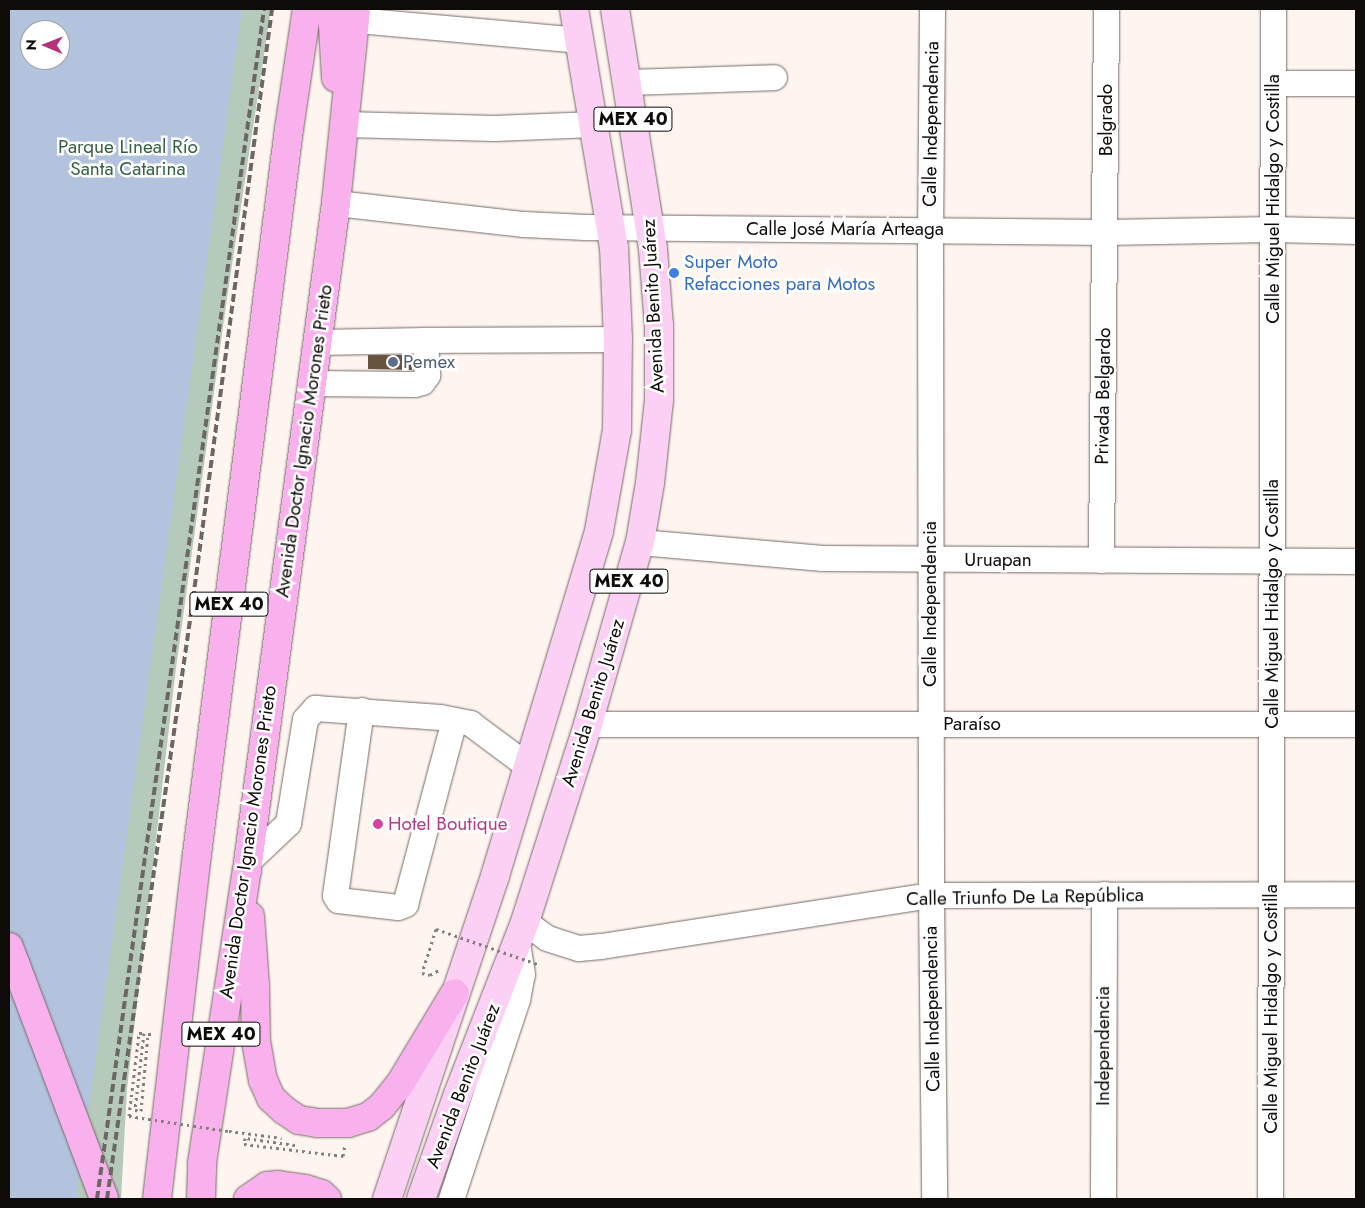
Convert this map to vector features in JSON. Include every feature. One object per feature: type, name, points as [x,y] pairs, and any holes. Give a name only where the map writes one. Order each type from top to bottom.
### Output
[{"type":"highway","name":"MEX 40","points":[[157,1199],[197,854],[289,129],[307,9]]},
{"type":"highway","name":"Avenida Doctor Ignacio Morones Prieto","points":[[201,1199],[202,1162],[247,865],[336,203],[344,124],[337,83],[348,12]]},
{"type":"highway","points":[[247,865],[256,986],[256,1041],[262,1080],[271,1098],[299,1120],[317,1123],[348,1123],[368,1117],[382,1106],[400,1084],[455,993]]},
{"type":"highway","points":[[9,947],[104,1199]]},
{"type":"highway","points":[[248,1199],[267,1186],[278,1184],[305,1189],[321,1194],[327,1199]]},
{"type":"main road","name":"Avenida Benito Juárez","points":[[387,1199],[455,993],[470,955],[599,531],[617,430],[618,339],[612,228],[574,9]]},
{"type":"main road","name":"Avenida Benito Juárez","points":[[421,1199],[458,1094],[521,933],[588,724],[640,542],[650,483],[659,400],[659,326],[652,228],[614,9]]},
{"type":"main road","points":[[495,876],[516,914],[521,933]]},
{"type":"street","name":"Calle Independencia","points":[[932,9],[930,724],[934,1199]]},
{"type":"street","name":"Belgrado","points":[[1105,232],[1106,9]]},
{"type":"street","name":"Calle Miguel Hidalgo y Costilla","points":[[1270,1199],[1273,9]]},
{"type":"street","points":[[348,12],[579,40]]},
{"type":"street","points":[[627,82],[774,77]]},
{"type":"street","points":[[1273,83],[1356,83]]},
{"type":"street","points":[[344,124],[494,128],[594,124]]},
{"type":"street","name":"Calle José María Arteaga","points":[[336,203],[524,224],[612,228],[930,229],[1105,232],[1273,229],[1356,231]]},
{"type":"street","name":"Privada Belgardo","points":[[1101,560],[1105,232]]},
{"type":"street","points":[[317,342],[618,339]]},
{"type":"street","points":[[311,382],[419,383],[425,379],[428,370],[425,340]]},
{"type":"street","name":"Uruapan","points":[[640,542],[822,558],[1356,561]]},
{"type":"street","points":[[247,865],[288,822],[305,719],[315,708],[361,710],[470,723],[528,766]]},
{"type":"street","points":[[361,710],[335,895],[338,900],[398,907],[405,904],[454,720]]},
{"type":"street","name":"Paraíso","points":[[588,724],[1356,724]]},
{"type":"street","name":"Independencia","points":[[1103,1199],[1104,894]]},
{"type":"street","name":"Calle Triunfo De La República","points":[[521,933],[547,938],[578,948],[602,946],[931,895],[1356,894]]},
{"type":"street","points":[[451,1199],[517,999],[522,974],[521,933]]},
{"type":"path","points":[[470,955],[430,975],[422,973],[436,929],[537,964]]},
{"type":"path","points":[[153,1044],[154,1034],[148,1034],[141,1111],[135,1110],[144,1034],[139,1033],[129,1116],[285,1138]]},
{"type":"path","points":[[146,1112],[149,1083]]},
{"type":"path","points":[[321,1153],[244,1144],[245,1138],[322,1148]]},
{"type":"green space","name":"Parque Lineal Río Santa Catarina","points":[[9,9],[271,9],[227,298],[176,668],[127,1089],[121,1199],[9,1199]]},
{"type":"water","name":"Parque Lineal Río Santa Catarina","points":[[9,9],[242,9],[77,1193],[78,1199],[9,1199]]},
{"type":"building","points":[[368,355],[411,355],[412,370],[368,369]]},
{"type":"railway","points":[[97,1199],[264,9]]},
{"type":"railway","points":[[107,1199],[193,599],[272,9]]},
{"type":"place","name":"Super Moto Refacciones para Motos","points":[[674,273]]},
{"type":"place","name":"Pemex","points":[[393,362]]},
{"type":"place","name":"Hotel Boutique","points":[[378,824]]}]
